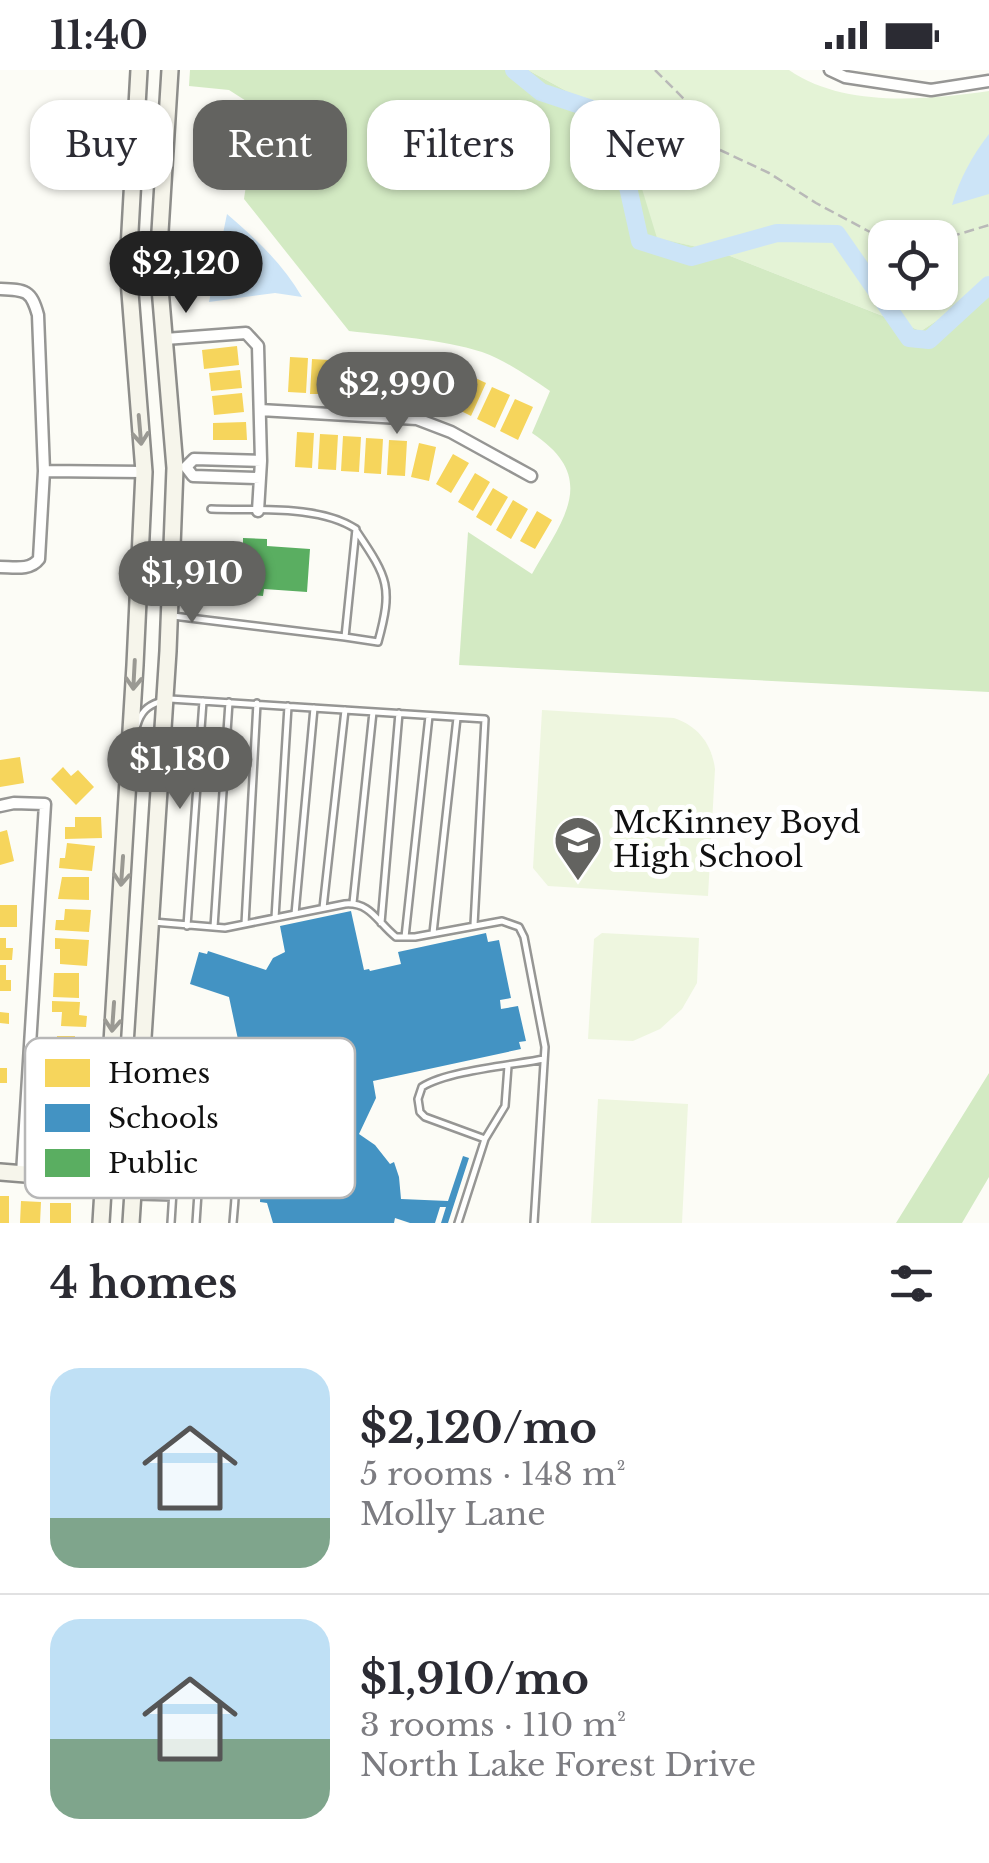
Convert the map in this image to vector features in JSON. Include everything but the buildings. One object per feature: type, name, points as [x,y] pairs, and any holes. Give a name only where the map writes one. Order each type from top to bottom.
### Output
[{"type":"main road","points":[[112,1038],[144,472],[128,267],[139,70]]},
{"type":"main road","points":[[143,1038],[181,467],[158,264],[170,70]]},
{"type":"main road","points":[[144,472],[181,467]]},
{"type":"main road","points":[[119,920],[150,922]]},
{"type":"main road","points":[[0,1172],[25,1174]]},
{"type":"main road","points":[[101,1223],[102,1198]]},
{"type":"main road","points":[[131,1223],[133,1198]]},
{"type":"street","points":[[830,70],[889,85],[931,90],[989,81]]},
{"type":"street","points":[[889,85],[891,70]]},
{"type":"street","points":[[0,290],[26,292],[33,297],[38,315],[44,470],[38,559],[22,568],[0,567]]},
{"type":"street","points":[[165,339],[246,333],[258,346],[262,461],[258,510]]},
{"type":"street","points":[[260,410],[417,419],[451,432],[531,476]]},
{"type":"street","points":[[260,478],[193,476],[181,467],[194,459],[262,461]]},
{"type":"street","points":[[44,470],[144,472]]},
{"type":"street","points":[[0,806],[45,804],[30,1038]]},
{"type":"street","points":[[22,1174],[25,1126]]},
{"type":"lane","points":[[170,616],[378,642],[388,592],[380,566],[356,529],[335,518],[308,512],[211,509]]},
{"type":"lane","points":[[345,637],[356,529]]},
{"type":"lane","points":[[129,752],[140,714],[165,699],[485,720],[474,926]]},
{"type":"lane","points":[[187,926],[203,701]]},
{"type":"lane","points":[[214,927],[229,702]]},
{"type":"lane","points":[[245,924],[257,703]]},
{"type":"lane","points":[[274,918],[288,706]]},
{"type":"lane","points":[[295,914],[314,708]]},
{"type":"lane","points":[[323,908],[345,710]]},
{"type":"lane","points":[[353,903],[373,712]]},
{"type":"lane","points":[[381,924],[399,714]]},
{"type":"lane","points":[[405,937],[428,716]]},
{"type":"lane","points":[[433,933],[458,718]]},
{"type":"lane","points":[[150,922],[214,927],[359,903],[396,938],[502,921],[519,927],[545,1047],[534,1223]]},
{"type":"lane","points":[[484,1138],[426,1117],[418,1109],[422,1086],[544,1059]]},
{"type":"lane","points":[[458,1223],[484,1138],[505,1106],[508,1066]]},
{"type":"lane","points":[[171,1223],[173,1198]]},
{"type":"lane","points":[[196,1223],[198,1198]]},
{"type":"lane","points":[[233,1223],[235,1198]]},
{"type":"path","points":[[655,70],[685,100],[699,132],[720,150],[868,231]]},
{"type":"path","points":[[958,235],[989,225]]},
{"type":"green space","points":[[190,70],[528,70],[583,100],[570,100],[570,190],[642,190],[657,238],[720,252],[921,331],[989,286],[989,692],[459,665],[468,532],[532,574],[564,517],[570,483],[565,466],[532,433],[550,391],[482,352],[433,341],[349,331],[244,199],[245,190],[347,190],[347,100],[245,100],[229,90],[189,86]]},
{"type":"green space","points":[[528,70],[789,70],[835,91],[860,96],[939,97],[989,91],[989,286],[958,307],[958,220],[868,220],[868,310],[953,310],[921,331],[720,252],[656,238],[642,190],[720,190],[720,100],[583,100]]},
{"type":"green space","points":[[542,710],[674,718],[702,737],[715,769],[708,896],[548,886],[533,868]]},
{"type":"green space","points":[[602,933],[699,938],[697,983],[682,1009],[660,1029],[633,1041],[588,1039],[594,939]]},
{"type":"green space","points":[[989,1073],[989,1177],[962,1223],[896,1223]]},
{"type":"green space","points":[[598,1099],[688,1104],[682,1223],[591,1223]]},
{"type":"water","points":[[989,134],[989,194],[952,205],[967,168]]},
{"type":"water","points":[[227,214],[268,252],[302,297],[275,293],[209,302]]},
{"type":"waterway","points":[[514,70],[541,92],[625,120],[622,160],[640,241],[691,257],[777,233],[837,234],[909,338],[929,340],[989,285]]},
{"type":"place","name":"McKinney Boyd High School","points":[[578,882]]}]
